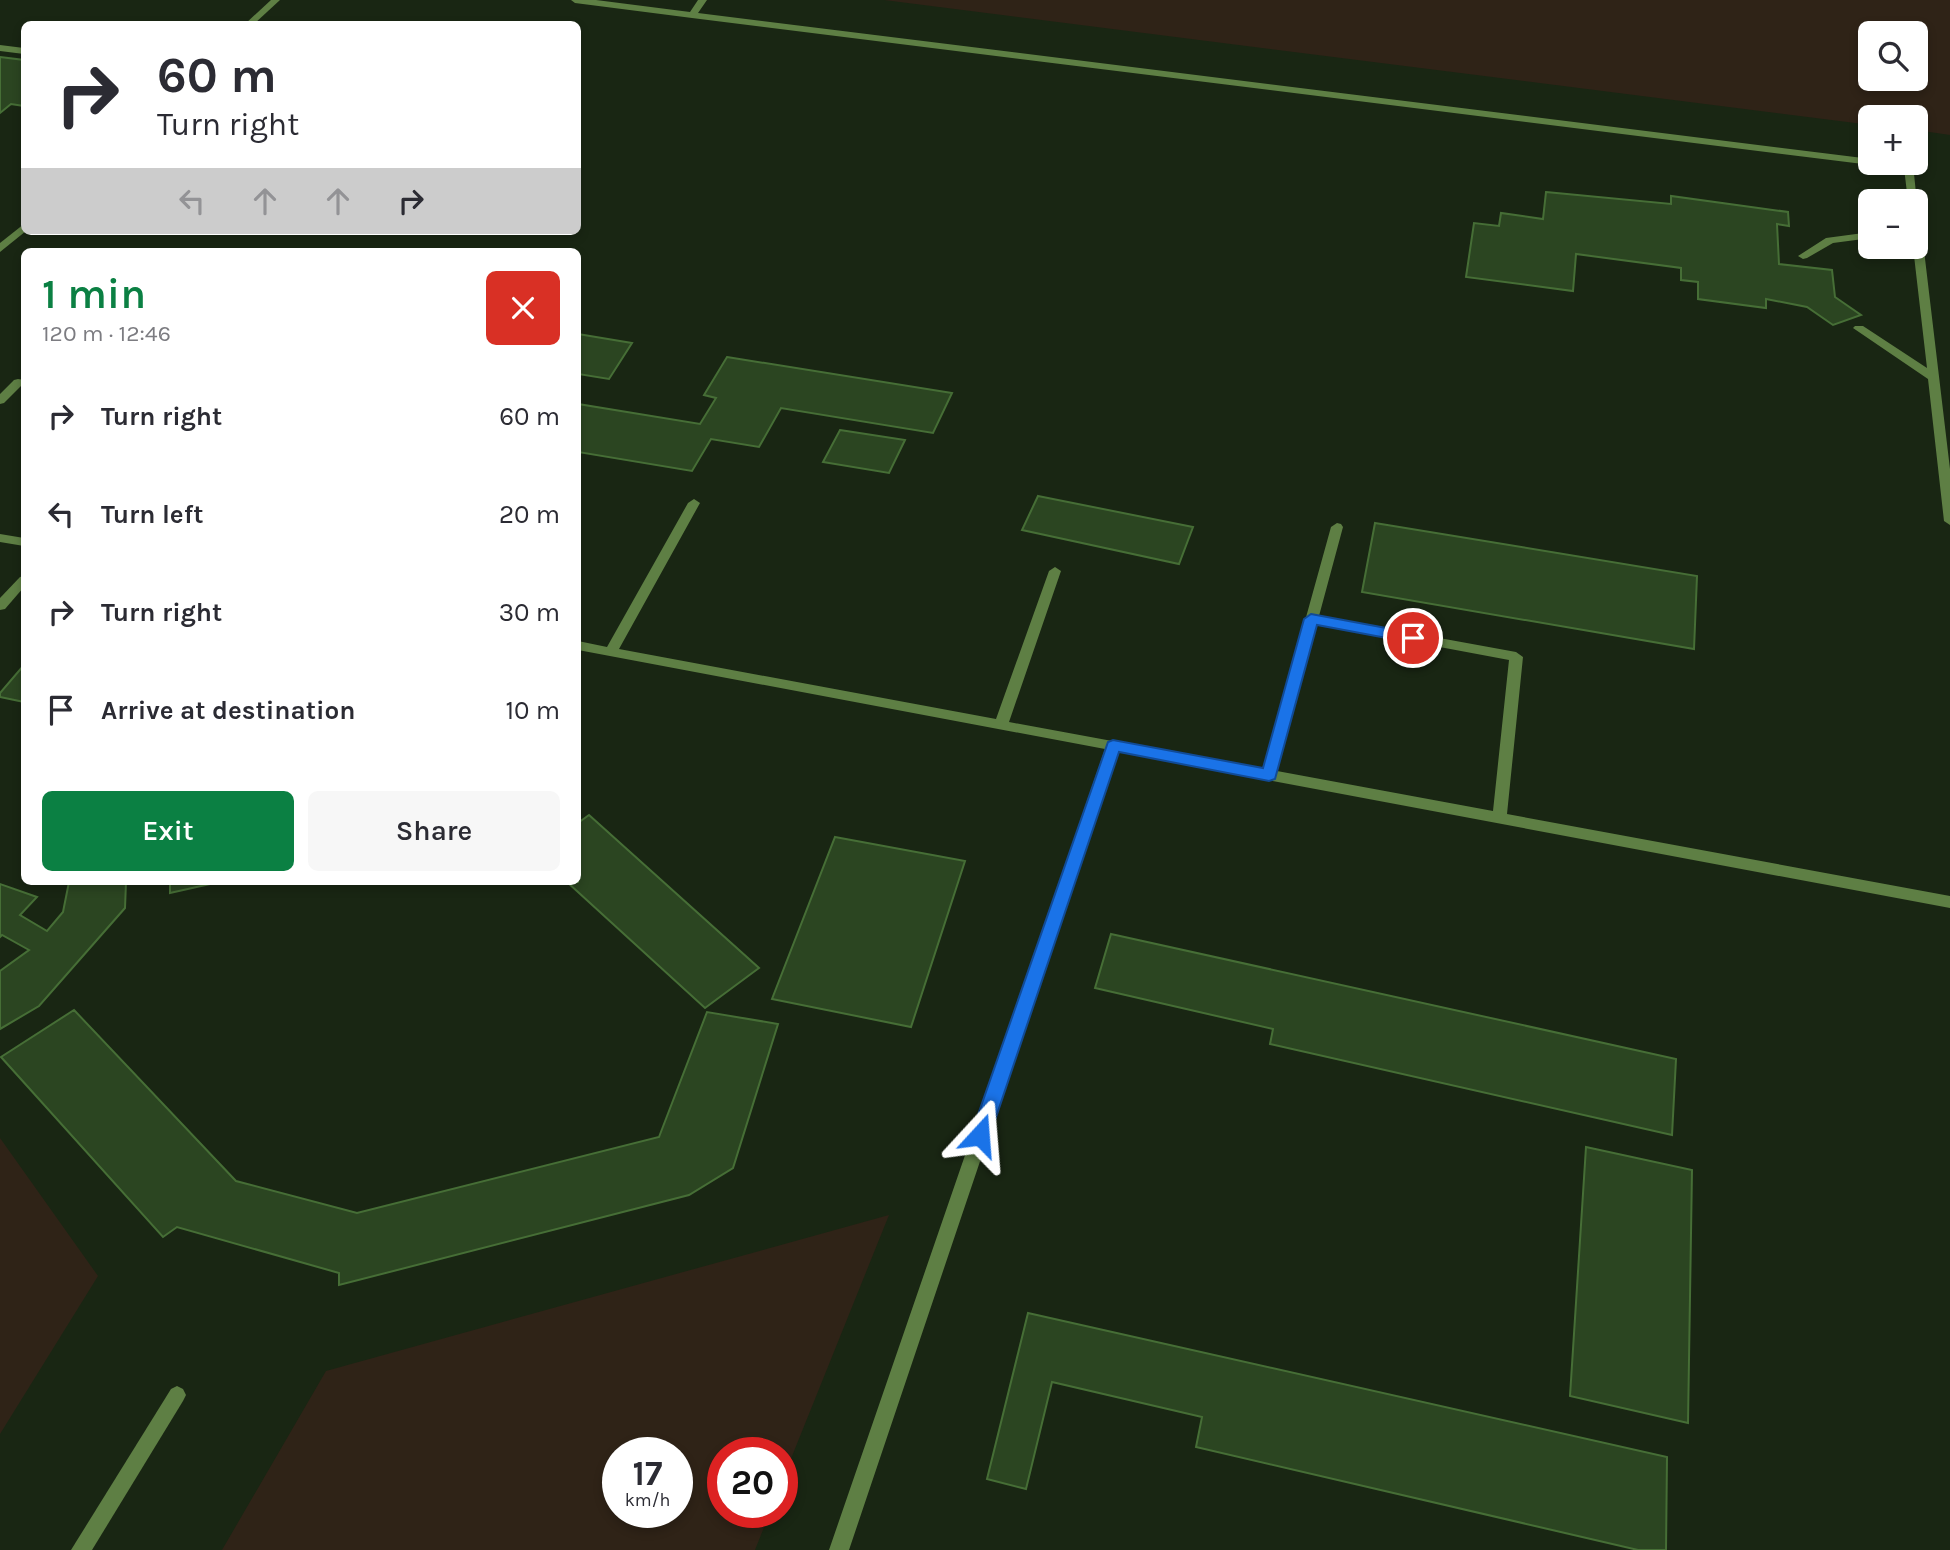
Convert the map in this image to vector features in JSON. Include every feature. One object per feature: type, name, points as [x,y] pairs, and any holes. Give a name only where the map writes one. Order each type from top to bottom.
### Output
[{"type":"lane","points":[[252,21],[276,0]]},
{"type":"lane","points":[[575,0],[1858,160]]},
{"type":"lane","points":[[692,15],[703,0]]},
{"type":"lane","points":[[0,48],[21,51]]},
{"type":"lane","points":[[0,249],[21,230]]},
{"type":"lane","points":[[1803,256],[1830,240],[1858,237]]},
{"type":"lane","points":[[1919,259],[1950,521]]},
{"type":"lane","points":[[1859,328],[1933,377]]},
{"type":"lane","points":[[0,401],[18,382],[21,382]]},
{"type":"lane","points":[[611,652],[694,503]]},
{"type":"lane","points":[[1269,775],[1337,527]]},
{"type":"lane","points":[[0,538],[21,542]]},
{"type":"lane","points":[[1001,725],[1055,571]]},
{"type":"lane","points":[[0,607],[21,583]]},
{"type":"lane","points":[[1311,619],[1516,657],[1499,818]]},
{"type":"lane","points":[[581,647],[1950,902]]},
{"type":"lane","points":[[839,1550],[1113,746]]},
{"type":"lane","points":[[80,1550],[177,1395]]},
{"type":"shaded area","points":[[884,0],[1950,0],[1950,135],[1928,132],[1928,105],[1858,105],[1858,123]]},
{"type":"shaded area","points":[[0,1138],[98,1276],[0,1434]]},
{"type":"shaded area","points":[[889,1215],[798,1441],[798,1437],[707,1437],[707,1528],[764,1528],[755,1550],[222,1550],[326,1371]]},
{"type":"building","points":[[0,57],[21,60],[21,106],[11,104],[0,113]]},
{"type":"building","points":[[1546,192],[1671,204],[1671,196],[1788,212],[1789,226],[1777,224],[1779,264],[1832,270],[1835,297],[1861,315],[1833,325],[1807,307],[1766,299],[1766,308],[1698,299],[1698,282],[1681,280],[1681,268],[1576,254],[1573,291],[1466,277],[1474,223],[1499,226],[1501,213],[1543,219]]},
{"type":"building","points":[[581,334],[632,343],[609,379],[581,374]]},
{"type":"building","points":[[727,357],[952,393],[933,433],[781,408],[759,447],[711,439],[692,471],[581,452],[581,404],[700,424],[716,398],[704,395]]},
{"type":"building","points":[[840,430],[905,440],[889,473],[823,462]]},
{"type":"building","points":[[1038,496],[1193,527],[1179,564],[1022,530]]},
{"type":"building","points":[[1375,523],[1697,576],[1694,649],[1362,592]]},
{"type":"building","points":[[21,668],[21,701],[0,697],[0,693]]},
{"type":"building","points":[[589,815],[759,968],[705,1008],[570,885],[581,885],[581,821]]},
{"type":"building","points":[[835,837],[965,861],[911,1027],[772,999]]},
{"type":"building","points":[[0,884],[37,897],[20,915],[47,931],[63,912],[68,885],[126,885],[125,908],[39,1006],[0,1029],[0,971],[29,950],[2,935],[0,937]]},
{"type":"building","points":[[170,885],[206,885],[170,893]]},
{"type":"building","points":[[1111,934],[1676,1059],[1672,1135],[1270,1044],[1273,1029],[1095,988]]},
{"type":"building","points":[[74,1010],[236,1181],[357,1213],[659,1137],[707,1012],[778,1024],[733,1168],[689,1195],[339,1285],[339,1273],[177,1227],[163,1237],[1,1057]]},
{"type":"building","points":[[1586,1147],[1692,1170],[1688,1423],[1570,1396]]},
{"type":"building","points":[[1028,1313],[1667,1457],[1666,1550],[1638,1550],[1196,1447],[1202,1417],[1052,1382],[1026,1489],[987,1479]]},
{"type":"route","points":[[980,1135],[1113,746],[1269,775],[1311,619],[1413,638]]}]
